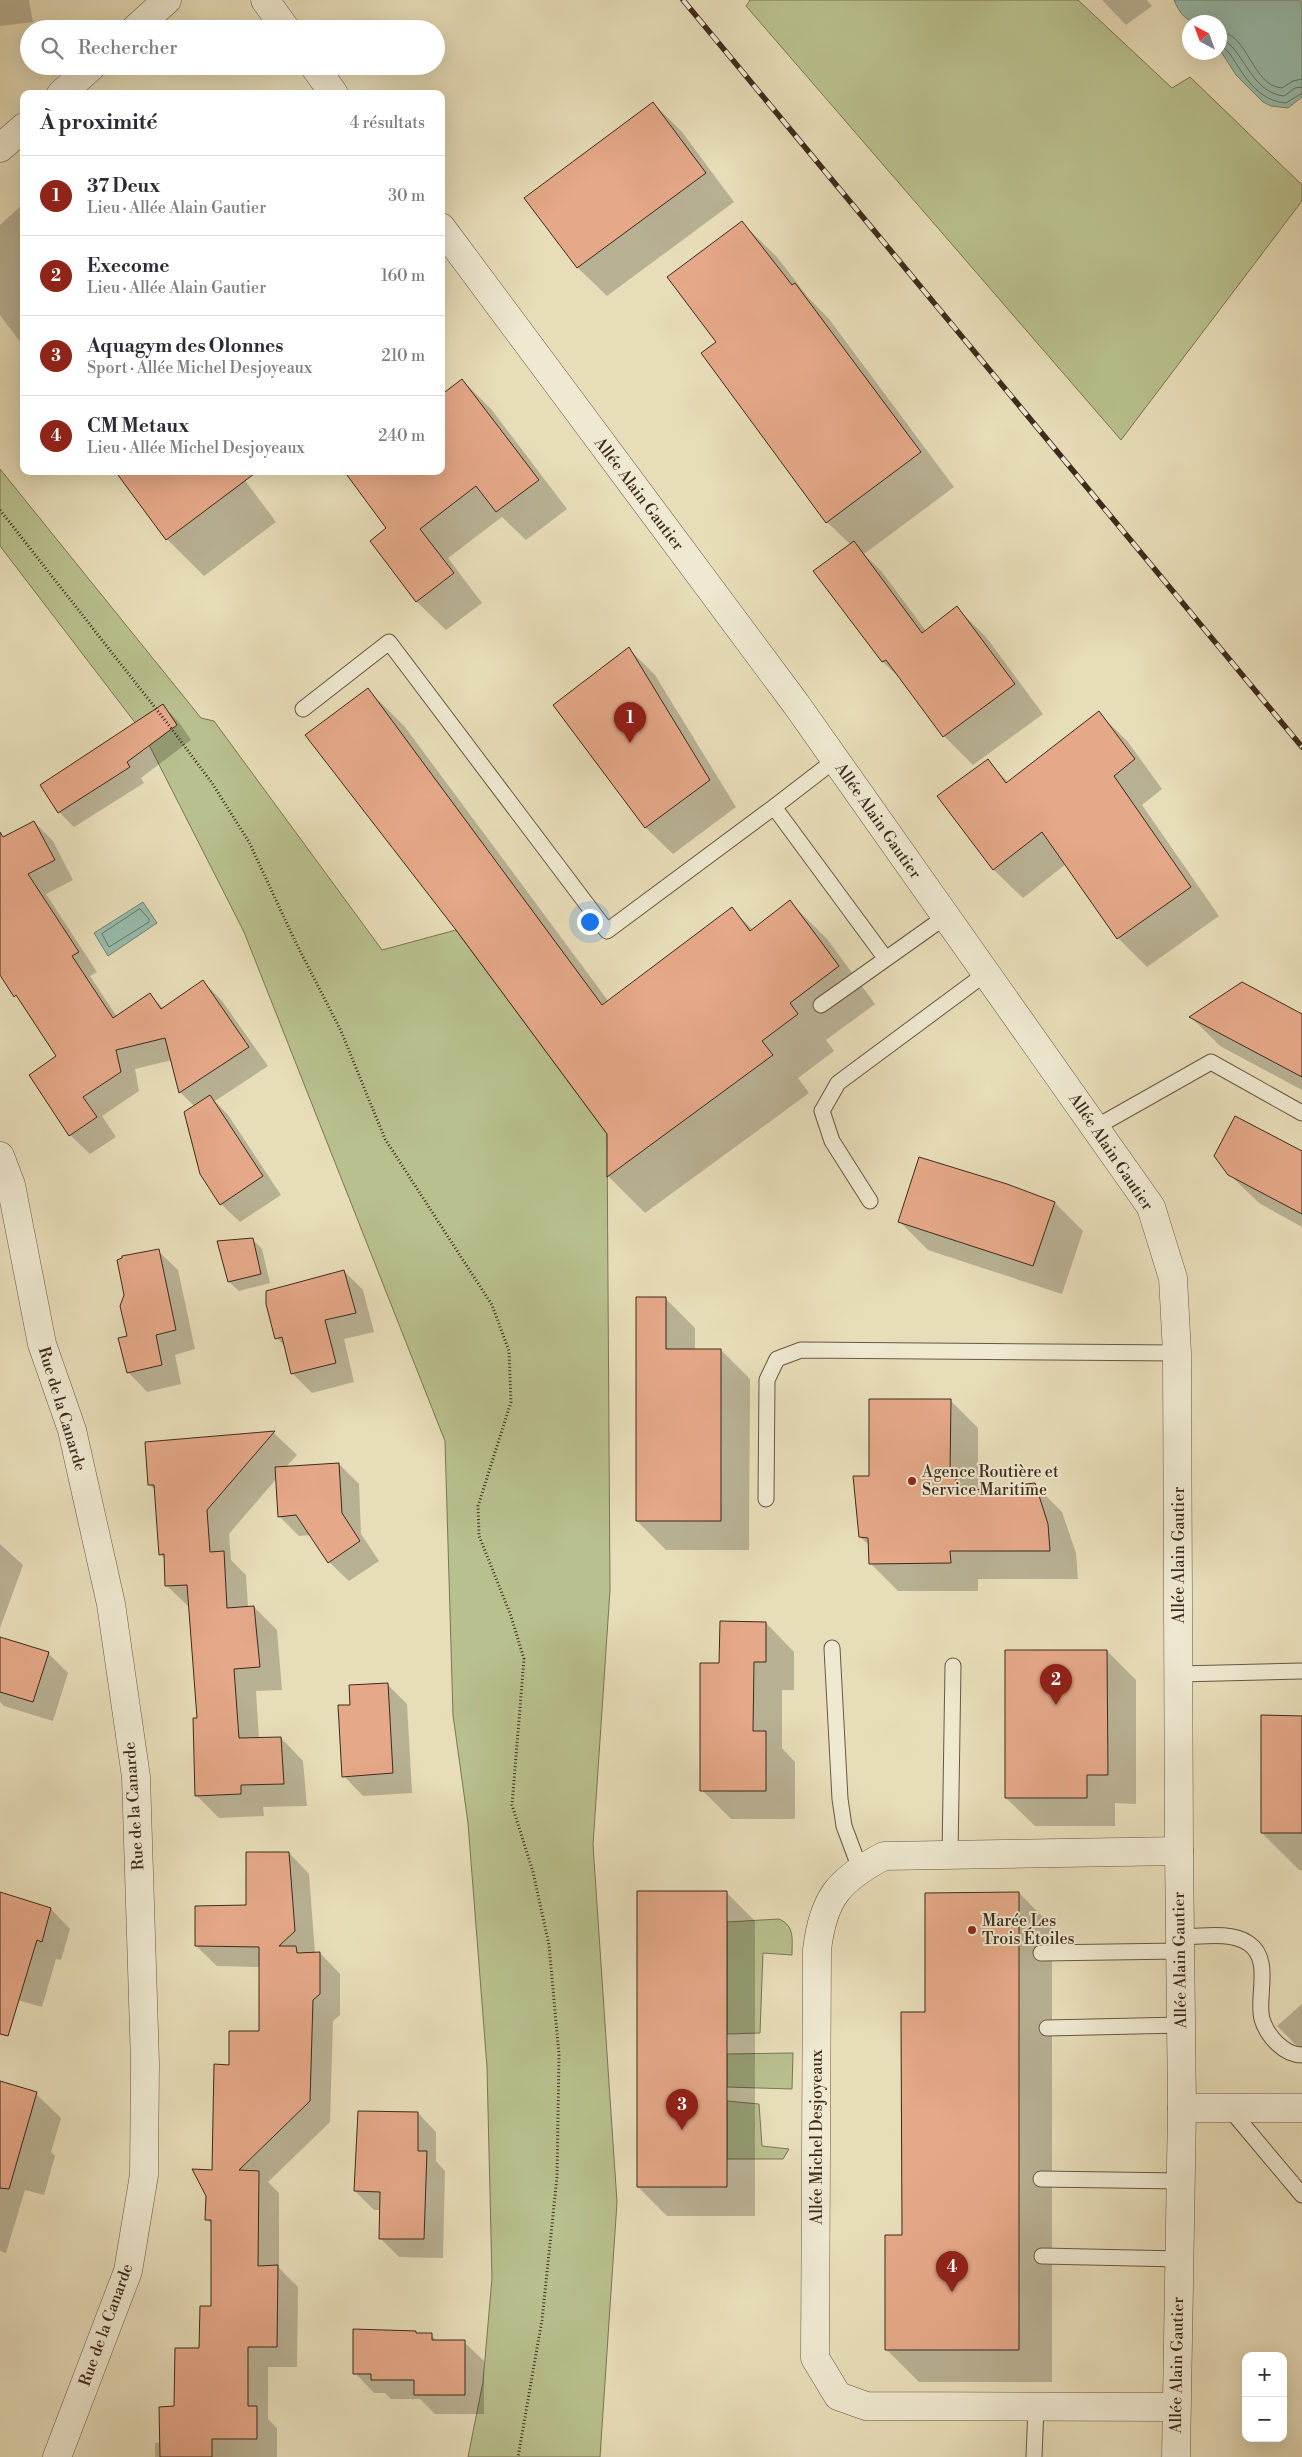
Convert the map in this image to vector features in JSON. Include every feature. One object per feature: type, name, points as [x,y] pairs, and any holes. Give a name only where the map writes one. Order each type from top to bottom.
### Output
[{"type":"street","points":[[145,20],[167,0]]},
{"type":"street","points":[[265,0],[279,20]]},
{"type":"street","points":[[65,90],[82,75]]},
{"type":"street","points":[[320,75],[331,90]]},
{"type":"street","points":[[0,148],[20,130]]},
{"type":"street","name":"Allée Alain Gautier","points":[[445,232],[796,704],[1151,1207],[1174,1278],[1177,1352],[1182,2108],[1176,2457]]},
{"type":"street","name":"Rue de la Canarde","points":[[0,1156],[11,1185],[42,1344],[72,1430],[111,1604],[136,1777],[146,2063],[144,2176],[128,2271],[57,2457]]},
{"type":"street","name":"Allée Michel Desjoyeaux","points":[[1176,2408],[866,2406],[838,2396],[815,2358],[817,1950],[820,1924],[830,1898],[860,1869],[884,1856],[1179,1852]]},
{"type":"street","points":[[1182,2108],[1302,2108]]},
{"type":"lane","points":[[303,708],[389,642],[607,931],[835,760]]},
{"type":"lane","points":[[774,807],[886,959]]},
{"type":"lane","points":[[820,1006],[945,917]]},
{"type":"lane","points":[[870,1201],[832,1141],[822,1111],[838,1083],[985,974]]},
{"type":"lane","points":[[1096,1127],[1211,1062],[1302,1113]]},
{"type":"lane","points":[[766,1499],[767,1380],[777,1359],[801,1350],[1177,1352]]},
{"type":"lane","points":[[832,1648],[840,1799],[844,1826],[860,1869]]},
{"type":"lane","points":[[950,1856],[953,1666]]},
{"type":"lane","points":[[1179,1674],[1302,1671]]},
{"type":"lane","points":[[1041,1953],[1180,1944],[1230,1937],[1248,1943],[1260,1956],[1263,1986],[1262,2019],[1277,2045],[1295,2055],[1302,2055]]},
{"type":"lane","points":[[1047,2028],[1181,2025]]},
{"type":"lane","points":[[1229,2108],[1302,2195]]},
{"type":"lane","points":[[1041,2180],[1181,2181]]},
{"type":"lane","points":[[1042,2256],[1179,2259]]},
{"type":"lane","points":[[1034,2457],[1036,2407]]},
{"type":"path","points":[[0,510],[189,751],[212,783],[249,842],[295,941],[341,1030],[385,1139],[492,1306],[509,1351],[511,1402],[478,1506],[479,1536],[511,1616],[524,1659],[520,1715],[514,1758],[512,1805],[533,1872],[549,1945],[559,2055],[557,2177],[542,2320],[518,2457]]},
{"type":"shaded area","points":[[750,0],[1078,0],[1172,88],[1190,77],[1302,185],[1302,201],[1121,440],[746,6]]},
{"type":"shaded area","points":[[0,469],[201,718],[214,721],[382,950],[456,930],[607,1134],[610,1590],[593,1845],[617,2202],[600,2457],[468,2457],[483,2382],[492,2278],[487,2067],[468,1823],[453,1715],[445,1441],[244,932],[143,733],[0,546]]},
{"type":"shaded area","points":[[779,1919],[788,1925],[792,1934],[792,1955],[763,1953],[760,2033],[727,2034],[727,1922]]},
{"type":"shaded area","points":[[793,2053],[792,2089],[727,2087],[727,2054]]},
{"type":"shaded area","points":[[727,2101],[759,2104],[762,2146],[789,2149],[783,2159],[727,2159]]},
{"type":"water","points":[[1174,0],[1299,0],[1302,2],[1302,97],[1288,108],[1271,106],[1263,102],[1236,75],[1226,60],[1227,15],[1183,15]]},
{"type":"water","points":[[143,902],[157,923],[108,956],[94,933]]},
{"type":"building","points":[[653,102],[706,173],[577,268],[524,198]]},
{"type":"building","points":[[742,221],[792,285],[795,283],[921,452],[826,523],[701,353],[716,342],[667,277]]},
{"type":"building","points":[[462,379],[539,480],[496,512],[476,486],[420,529],[454,573],[416,602],[370,541],[386,528],[347,475],[445,475],[445,392]]},
{"type":"building","points":[[118,475],[253,475],[166,540]]},
{"type":"building","points":[[854,541],[922,633],[957,606],[1015,684],[943,737],[886,660],[882,662],[813,571]]},
{"type":"building","points":[[629,647],[710,780],[645,828],[553,705]]},
{"type":"building","points":[[368,688],[602,1005],[732,907],[750,931],[790,900],[839,966],[790,1003],[798,1014],[762,1041],[773,1055],[607,1177],[607,1134],[456,930],[305,735]]},
{"type":"building","points":[[163,704],[177,725],[127,762],[130,767],[58,813],[40,785]]},
{"type":"building","points":[[1099,711],[1135,759],[1114,776],[1191,887],[1117,939],[1042,832],[993,870],[937,796],[988,759],[1006,783]]},
{"type":"building","points":[[34,821],[55,860],[28,874],[79,952],[72,956],[113,1018],[150,993],[161,1009],[203,980],[249,1047],[179,1093],[165,1038],[116,1050],[121,1072],[83,1097],[97,1117],[69,1136],[29,1075],[56,1056],[16,995],[14,997],[0,975],[0,832],[3,837]]},
{"type":"building","points":[[1242,982],[1302,1014],[1302,1077],[1189,1017]]},
{"type":"building","points":[[210,1095],[263,1176],[220,1205],[200,1174],[184,1112]]},
{"type":"building","points":[[1235,1116],[1302,1151],[1302,1214],[1228,1175],[1214,1156]]},
{"type":"building","points":[[919,1157],[1007,1184],[1055,1202],[1033,1266],[898,1222]]},
{"type":"building","points":[[253,1238],[261,1274],[228,1282],[217,1241]]},
{"type":"building","points":[[159,1249],[176,1330],[156,1335],[162,1365],[127,1373],[118,1338],[127,1336],[120,1306],[124,1295],[117,1260],[122,1258],[122,1256]]},
{"type":"building","points":[[344,1270],[356,1313],[325,1320],[336,1363],[291,1374],[282,1337],[275,1339],[266,1304],[266,1291]]},
{"type":"building","points":[[636,1297],[666,1297],[666,1349],[721,1349],[721,1521],[636,1521]]},
{"type":"building","name":"Agence Routière et Service Maritime","points":[[869,1399],[951,1399],[950,1471],[956,1471],[956,1492],[1035,1483],[1048,1524],[1050,1551],[950,1551],[951,1563],[869,1564],[868,1538],[859,1537],[853,1476],[869,1476]]},
{"type":"building","points":[[275,1431],[207,1510],[210,1552],[224,1551],[227,1608],[254,1606],[260,1667],[234,1669],[239,1738],[281,1737],[284,1784],[241,1785],[241,1794],[195,1796],[193,1718],[197,1718],[187,1585],[165,1586],[164,1554],[159,1555],[154,1485],[148,1485],[145,1442]]},
{"type":"building","points":[[339,1463],[342,1513],[360,1541],[328,1563],[296,1515],[278,1517],[275,1467]]},
{"type":"building","points":[[720,1621],[766,1622],[766,1662],[754,1662],[753,1731],[766,1731],[766,1791],[700,1791],[700,1663],[719,1663]]},
{"type":"building","points":[[0,1637],[49,1652],[33,1702],[0,1692]]},
{"type":"building","points":[[1005,1650],[1107,1650],[1108,1775],[1087,1775],[1087,1798],[1005,1798]]},
{"type":"building","points":[[388,1683],[393,1773],[342,1777],[338,1705],[350,1705],[349,1685]]},
{"type":"building","points":[[1261,1715],[1302,1716],[1302,1833],[1261,1833]]},
{"type":"building","points":[[246,1852],[289,1852],[295,1931],[279,1946],[296,1946],[297,1953],[320,1952],[320,1994],[313,2000],[310,2101],[239,2170],[259,2171],[258,2266],[278,2265],[277,2347],[248,2347],[248,2406],[257,2406],[257,2439],[212,2439],[212,2457],[160,2457],[159,2407],[174,2406],[175,2348],[199,2348],[200,2306],[211,2306],[211,2220],[205,2220],[206,2196],[192,2169],[212,2170],[214,2064],[229,2065],[229,2031],[259,2031],[259,1947],[195,1946],[195,1906],[246,1905]]},
{"type":"building","points":[[637,1891],[727,1891],[727,2187],[637,2187]]},
{"type":"building","points":[[0,1892],[51,1908],[42,1942],[37,1940],[8,2036],[0,2034]]},
{"type":"building","points":[[1019,1892],[1019,2350],[885,2350],[885,2235],[902,2235],[901,2012],[925,2012],[925,1893]]},
{"type":"building","points":[[0,2081],[37,2092],[9,2189],[0,2188]]},
{"type":"building","points":[[358,2111],[418,2112],[418,2151],[427,2151],[424,2239],[379,2239],[380,2192],[354,2191]]},
{"type":"building","points":[[353,2329],[416,2331],[416,2333],[432,2333],[432,2340],[465,2340],[465,2395],[414,2395],[414,2380],[371,2380],[371,2374],[353,2374]]},
{"type":"railway","points":[[683,0],[1302,747]]},
{"type":"place","name":"37 Deux","points":[[630,743]]},
{"type":"place","name":"Agence Routière et Service Maritime","points":[[912,1481]]},
{"type":"place","name":"Execome","points":[[1056,1705]]},
{"type":"place","name":"Marée Les Trois Étoiles","points":[[972,1930]]},
{"type":"place","name":"Aquagym des Olonnes","points":[[682,2130]]},
{"type":"place","name":"CM Metaux","points":[[952,2292]]}]
